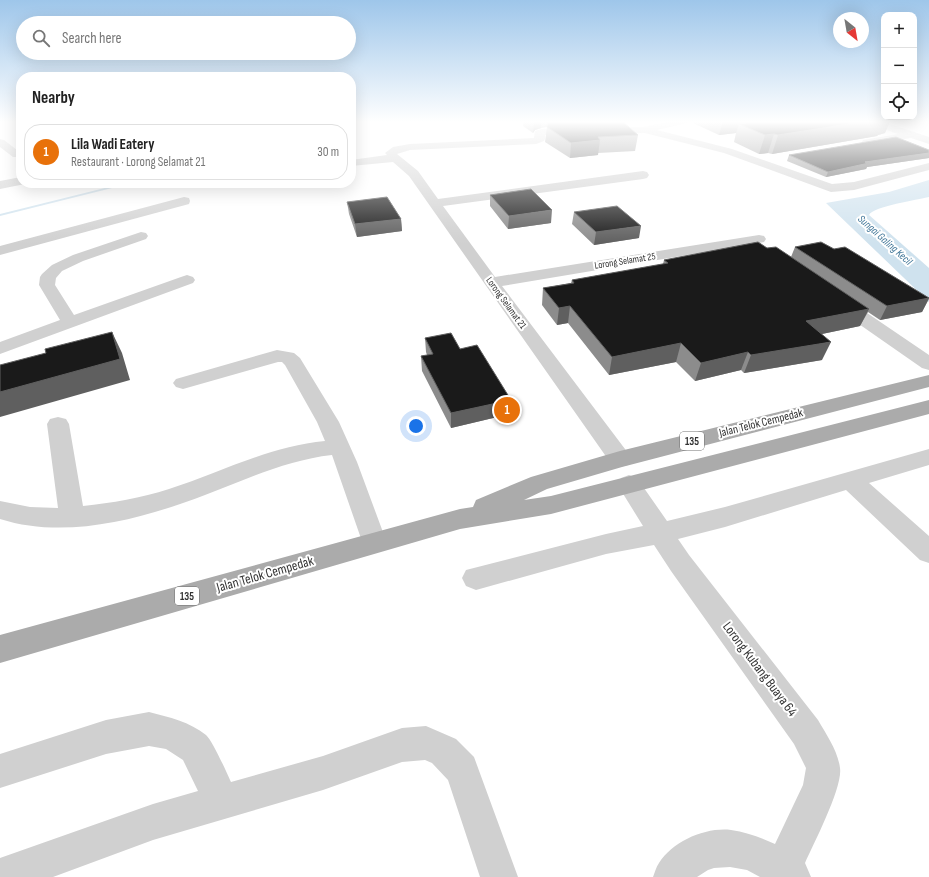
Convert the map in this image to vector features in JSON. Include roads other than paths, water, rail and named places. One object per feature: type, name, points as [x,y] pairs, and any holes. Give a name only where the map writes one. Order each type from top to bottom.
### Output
[{"type":"main road","name":"Jalan Telok Cempedak","points":[[0,648],[460,519],[551,505],[625,471],[929,381]]},
{"type":"main road","name":"Jalan Telok Cempedak","points":[[625,471],[929,407]]},
{"type":"street","name":"Lorong Selamat 21","points":[[402,162],[410,169],[625,471]]},
{"type":"street","points":[[759,162],[825,187],[838,189],[929,166]]},
{"type":"street","points":[[434,203],[643,175]]},
{"type":"street","points":[[0,185],[16,181]]},
{"type":"street","points":[[0,252],[184,201]]},
{"type":"street","points":[[70,323],[47,285],[48,277],[57,268],[78,258],[141,236]]},
{"type":"street","name":"Lorong Selamat 25","points":[[491,283],[754,240],[768,254]]},
{"type":"street","points":[[0,348],[187,280]]},
{"type":"street","points":[[826,293],[929,364]]},
{"type":"street","points":[[183,383],[266,358],[277,356],[287,357],[293,362],[328,422],[350,471],[374,543]]},
{"type":"street","points":[[58,424],[72,517]]},
{"type":"street","points":[[0,510],[17,516],[41,518],[107,514],[176,496],[277,457],[316,448],[339,447]]},
{"type":"street","points":[[476,578],[606,544],[662,534],[929,457]]},
{"type":"street","name":"Lorong Kubang Buaya 64","points":[[625,471],[680,563],[806,732],[819,756],[823,768],[820,787],[788,873]]},
{"type":"street","points":[[850,480],[929,552]]},
{"type":"street","points":[[0,771],[106,737],[149,729],[172,734],[195,748],[223,802]]},
{"type":"street","points":[[1,877],[153,822],[323,773],[402,745],[426,743],[444,751],[462,769],[499,877]]},
{"type":"street","points":[[672,877],[689,858],[709,849],[732,848],[758,854],[788,873]]},
{"type":"water","name":"Sungai Galing Kecil","points":[[929,180],[929,197],[887,206],[869,215],[929,268],[929,302],[826,203],[889,192]]},
{"type":"waterway","points":[[0,215],[110,188]]},
{"type":"place","name":"Lila Wadi Eatery","points":[[507,410]]}]
